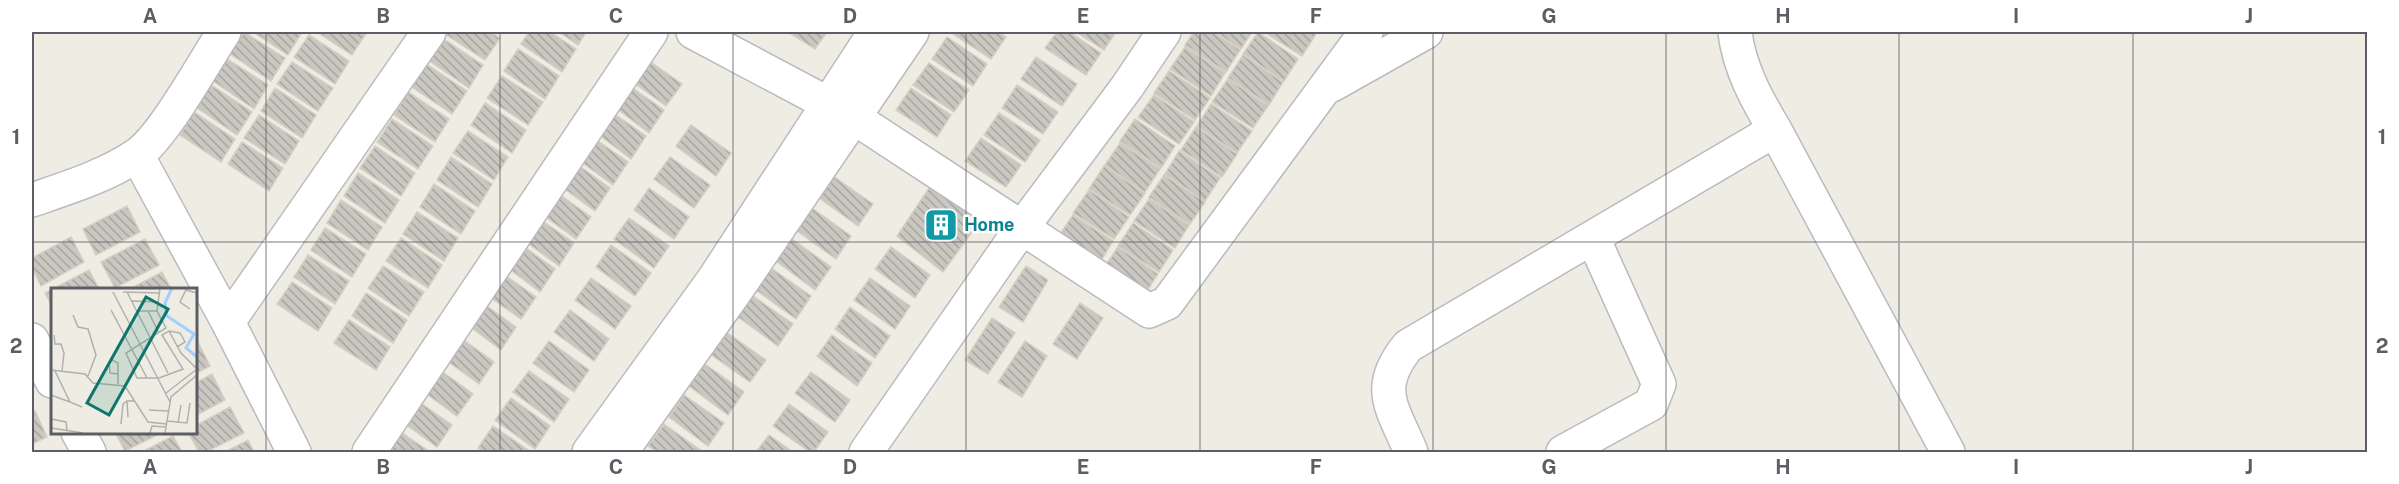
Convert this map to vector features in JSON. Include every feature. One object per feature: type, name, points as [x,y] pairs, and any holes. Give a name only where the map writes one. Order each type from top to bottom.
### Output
[{"type":"street","points":[[32,200],[81,183],[137,155],[155,137],[224,32]]},
{"type":"street","points":[[228,322],[429,32]]},
{"type":"street","points":[[369,453],[651,32]]},
{"type":"street","points":[[693,32],[840,110],[1149,310],[1158,309],[1167,303],[1366,32]]},
{"type":"street","points":[[621,453],[735,292],[840,110],[875,32]]},
{"type":"street","points":[[589,453],[714,279],[840,110],[912,32]]},
{"type":"street","points":[[866,453],[1021,229],[1127,87],[1164,32]]},
{"type":"street","points":[[1323,91],[1426,32]]},
{"type":"street","points":[[1735,32],[1753,93],[1948,453]]},
{"type":"street","points":[[1411,453],[1389,400],[1387,380],[1395,362],[1408,346],[1775,130]]},
{"type":"street","points":[[137,155],[228,322],[294,453]]},
{"type":"street","points":[[1563,453],[1651,404],[1659,384],[1593,238]]},
{"type":"street","points":[[32,340],[51,379]]},
{"type":"street","points":[[79,433],[89,453]]},
{"type":"building","points":[[244,32],[285,58],[271,81],[230,54]]},
{"type":"building","points":[[253,32],[302,32],[288,55]]},
{"type":"building","points":[[317,32],[367,32],[352,55]]},
{"type":"building","points":[[446,32],[490,32],[500,38],[485,60],[445,34]]},
{"type":"building","points":[[529,32],[550,32],[576,49],[562,72],[521,44]]},
{"type":"building","points":[[559,32],[586,32],[578,45]]},
{"type":"building","points":[[788,32],[827,32],[815,49]]},
{"type":"building","points":[[950,32],[998,32],[1006,37],[991,59]]},
{"type":"building","points":[[1057,32],[1069,32],[1101,53],[1086,75],[1045,48]]},
{"type":"building","points":[[1076,32],[1116,32],[1104,50]]},
{"type":"building","points":[[1194,32],[1213,32],[1240,50],[1226,72],[1185,45]]},
{"type":"building","points":[[1215,32],[1252,32],[1241,49]]},
{"type":"building","points":[[1258,32],[1298,59],[1284,81],[1243,54]]},
{"type":"building","points":[[1264,32],[1313,32],[1316,34],[1302,56]]},
{"type":"building","points":[[309,35],[349,61],[335,84],[294,57]]},
{"type":"building","points":[[947,37],[987,64],[973,86],[932,59]]},
{"type":"building","points":[[442,38],[483,65],[469,88],[428,60]]},
{"type":"building","points":[[1185,47],[1225,73],[1211,96],[1170,69]]},
{"type":"building","points":[[518,49],[559,76],[545,99],[504,71]]},
{"type":"building","points":[[1243,55],[1283,82],[1269,105],[1228,78]]},
{"type":"building","points":[[642,56],[682,84],[666,106],[626,77]]},
{"type":"building","points":[[1036,57],[1077,84],[1062,106],[1021,79]]},
{"type":"building","points":[[227,59],[268,85],[254,109],[213,81]]},
{"type":"building","points":[[292,62],[333,88],[318,111],[277,84]]},
{"type":"building","points":[[929,63],[969,90],[954,112],[913,85]]},
{"type":"building","points":[[426,64],[467,91],[452,114],[412,87]]},
{"type":"building","points":[[1169,71],[1210,98],[1195,120],[1154,93]]},
{"type":"building","points":[[502,76],[543,102],[528,125],[487,98]]},
{"type":"building","points":[[1228,79],[1268,106],[1253,128],[1212,102]]},
{"type":"building","points":[[624,82],[664,110],[649,133],[609,103]]},
{"type":"building","points":[[211,85],[252,112],[237,135],[196,107]]},
{"type":"building","points":[[1017,85],[1058,112],[1043,134],[1002,108]]},
{"type":"building","points":[[275,88],[316,115],[302,138],[261,111]]},
{"type":"building","points":[[911,88],[951,115],[937,137],[896,110]]},
{"type":"building","points":[[408,92],[449,119],[435,142],[394,115]]},
{"type":"building","points":[[1154,95],[1194,122],[1179,144],[1138,117]]},
{"type":"building","points":[[485,103],[526,130],[512,153],[471,125]]},
{"type":"building","points":[[1211,104],[1252,131],[1237,153],[1197,126]]},
{"type":"building","points":[[606,108],[646,136],[631,159],[591,129]]},
{"type":"building","points":[[194,112],[235,139],[221,162],[180,135]]},
{"type":"building","points":[[999,113],[1040,140],[1025,162],[984,135]]},
{"type":"building","points":[[259,115],[299,141],[285,164],[244,138]]},
{"type":"building","points":[[392,119],[433,146],[418,169],[377,142]]},
{"type":"building","points":[[1135,119],[1175,146],[1161,168],[1120,141]]},
{"type":"building","points":[[691,125],[731,153],[716,176],[676,146]]},
{"type":"building","points":[[1196,127],[1237,154],[1222,177],[1181,150]]},
{"type":"building","points":[[468,131],[508,157],[494,180],[453,153]]},
{"type":"building","points":[[588,134],[628,162],[613,185],[573,156]]},
{"type":"building","points":[[981,138],[1021,165],[1006,187],[965,161]]},
{"type":"building","points":[[242,142],[283,168],[269,191],[228,164]]},
{"type":"building","points":[[1120,143],[1160,169],[1145,192],[1105,165]]},
{"type":"building","points":[[375,146],[415,173],[401,196],[360,168]]},
{"type":"building","points":[[1179,151],[1220,178],[1205,201],[1165,174]]},
{"type":"building","points":[[451,157],[492,184],[478,207],[437,180]]},
{"type":"building","points":[[670,157],[710,185],[694,208],[654,179]]},
{"type":"building","points":[[571,160],[610,188],[595,211],[555,182]]},
{"type":"building","points":[[1104,166],[1145,193],[1130,215],[1089,189]]},
{"type":"building","points":[[358,173],[399,200],[385,223],[344,196]]},
{"type":"building","points":[[1164,175],[1205,202],[1190,224],[1149,197]]},
{"type":"building","points":[[833,176],[873,204],[858,226],[818,197]]},
{"type":"building","name":"Home","points":[[933,182],[986,213],[943,272],[897,236]]},
{"type":"building","points":[[434,184],[475,211],[461,234],[420,207]]},
{"type":"building","points":[[649,188],[689,217],[674,239],[634,210]]},
{"type":"building","points":[[552,189],[591,217],[576,239],[536,210]]},
{"type":"building","points":[[1089,190],[1129,217],[1114,239],[1073,213]]},
{"type":"building","points":[[1149,199],[1189,225],[1175,248],[1134,221]]},
{"type":"building","points":[[341,200],[382,227],[368,250],[327,223]]},
{"type":"building","points":[[127,206],[140,232],[96,255],[83,229]]},
{"type":"building","points":[[812,208],[851,236],[836,259],[796,230]]},
{"type":"building","points":[[417,212],[458,238],[444,261],[403,234]]},
{"type":"building","points":[[534,215],[574,243],[559,266],[518,236]]},
{"type":"building","points":[[1073,215],[1113,241],[1099,264],[1058,237]]},
{"type":"building","points":[[629,218],[669,246],[654,268],[614,239]]},
{"type":"building","points":[[1133,223],[1173,250],[1159,272],[1118,246]]},
{"type":"building","points":[[325,228],[366,254],[352,277],[311,250]]},
{"type":"building","points":[[71,237],[84,262],[41,286],[32,268],[32,258]]},
{"type":"building","points":[[401,238],[442,265],[428,288],[386,261]]},
{"type":"building","points":[[145,239],[159,265],[115,288],[101,262]]},
{"type":"building","points":[[792,239],[831,267],[815,290],[776,261]]},
{"type":"building","points":[[516,241],[555,269],[540,292],[500,262]]},
{"type":"building","points":[[611,245],[651,273],[635,296],[596,267]]},
{"type":"building","points":[[891,247],[930,275],[915,298],[875,269]]},
{"type":"building","points":[[1118,247],[1158,274],[1144,296],[1103,269]]},
{"type":"building","points":[[308,255],[349,281],[335,304],[294,277]]},
{"type":"building","points":[[383,266],[424,292],[409,316],[368,288]]},
{"type":"building","points":[[1026,266],[1048,280],[1023,322],[999,307]]},
{"type":"building","points":[[771,268],[811,296],[796,319],[756,290]]},
{"type":"building","points":[[496,269],[536,297],[521,319],[481,291]]},
{"type":"building","points":[[89,270],[98,288],[55,288]]},
{"type":"building","points":[[162,272],[170,288],[132,288]]},
{"type":"building","points":[[591,278],[631,306],[615,329],[575,300]]},
{"type":"building","points":[[870,278],[910,306],[895,329],[854,300]]},
{"type":"building","points":[[292,282],[332,308],[318,331],[277,304]]},
{"type":"building","points":[[51,290],[51,304],[45,293]]},
{"type":"building","points":[[366,293],[407,320],[393,343],[352,316]]},
{"type":"building","points":[[753,296],[793,324],[778,346],[738,317]]},
{"type":"building","points":[[477,299],[516,327],[501,350],[461,320]]},
{"type":"building","points":[[1080,303],[1103,318],[1077,359],[1053,344]]},
{"type":"building","points":[[850,307],[890,336],[875,358],[835,329]]},
{"type":"building","points":[[570,310],[609,339],[594,361],[554,332]]},
{"type":"building","points":[[992,318],[1015,333],[988,374],[965,360]]},
{"type":"building","points":[[349,320],[390,347],[376,370],[334,343]]},
{"type":"building","points":[[726,332],[766,360],[750,382],[710,354]]},
{"type":"building","points":[[454,333],[494,362],[479,384],[439,355]]},
{"type":"building","points":[[832,335],[872,363],[857,386],[817,356]]},
{"type":"building","points":[[196,340],[210,366],[196,373]]},
{"type":"building","points":[[549,341],[589,370],[574,392],[533,363]]},
{"type":"building","points":[[1025,341],[1047,356],[1022,397],[998,382]]},
{"type":"building","points":[[705,364],[744,392],[728,415],[689,386]]},
{"type":"building","points":[[433,365],[473,394],[457,416],[417,387]]},
{"type":"building","points":[[529,371],[569,399],[554,422],[513,392]]},
{"type":"building","points":[[811,372],[850,400],[835,422],[795,393]]},
{"type":"building","points":[[212,374],[225,400],[196,415],[196,382]]},
{"type":"building","points":[[684,395],[724,423],[708,446],[669,417]]},
{"type":"building","points":[[412,397],[452,425],[437,447],[397,418]]},
{"type":"building","points":[[511,398],[550,426],[535,449],[495,420]]},
{"type":"building","points":[[789,404],[828,432],[814,452],[810,452],[773,426]]},
{"type":"building","points":[[230,407],[244,433],[206,452],[199,452],[189,433],[196,433],[196,425]]},
{"type":"building","points":[[35,411],[47,437],[32,444],[32,413]]},
{"type":"building","points":[[664,424],[703,452],[657,452],[648,446]]},
{"type":"building","points":[[392,426],[430,452],[383,452]]},
{"type":"building","points":[[493,426],[531,452],[484,452],[478,448]]},
{"type":"building","points":[[116,433],[161,433],[125,451]]},
{"type":"building","points":[[769,435],[793,452],[756,452]]},
{"type":"building","points":[[173,436],[182,452],[142,452]]},
{"type":"building","points":[[248,440],[254,452],[225,452]]},
{"type":"place","name":"Home","points":[[941,225]]}]
